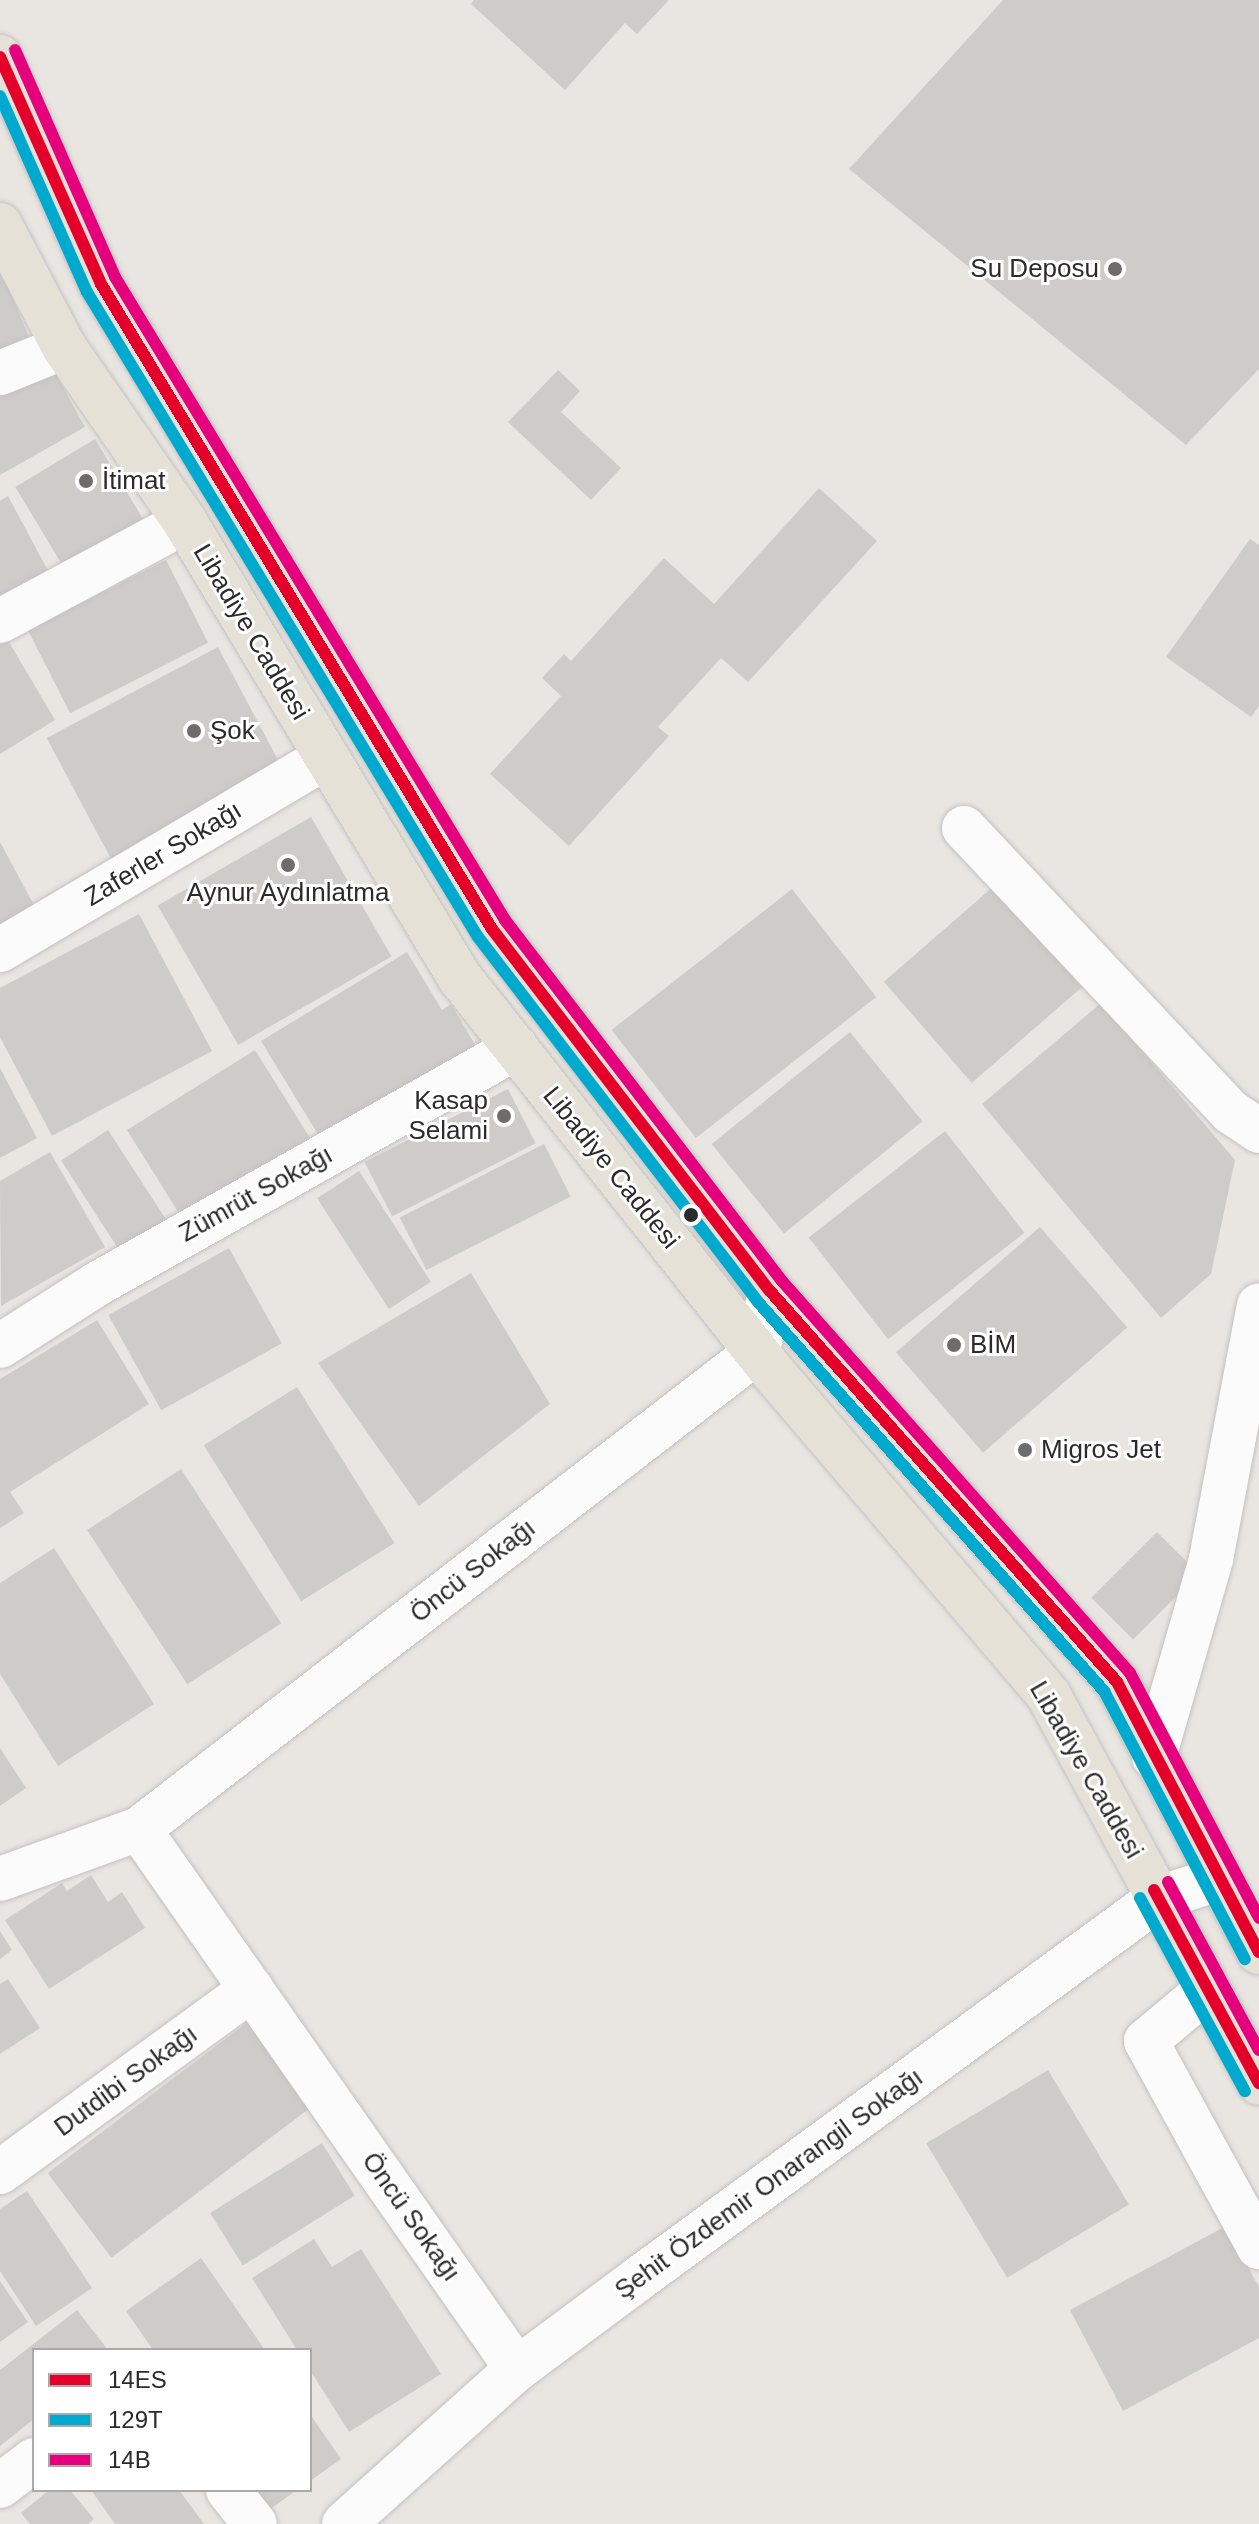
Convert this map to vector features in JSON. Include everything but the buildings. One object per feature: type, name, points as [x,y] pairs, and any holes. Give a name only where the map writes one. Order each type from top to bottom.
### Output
[{"type":"main road","name":"Libadiye Caddesi","points":[[0,57],[101,284],[492,929],[770,1291],[1117,1682],[1259,1952]]},
{"type":"main road","name":"Libadiye Caddesi","points":[[0,225],[64,347],[185,522],[460,978],[758,1351],[1049,1696],[1259,2083]]},
{"type":"street","points":[[0,373],[64,347]]},
{"type":"street","points":[[0,621],[185,522]]},
{"type":"street","name":"Zaferler Sokağı","points":[[0,950],[325,758]]},
{"type":"street","points":[[964,828],[1231,1112],[1259,1131]]},
{"type":"street","name":"Zümrüt Sokağı","points":[[0,1346],[97,1284],[516,1048]]},
{"type":"street","points":[[758,1351],[770,1291]]},
{"type":"street","points":[[1154,1757],[1211,1559],[1259,1305]]},
{"type":"street","name":"Öncü Sokağı","points":[[0,1879],[139,1829],[758,1351]]},
{"type":"street","name":"Öncü Sokağı","points":[[139,1829],[517,2369]]},
{"type":"street","name":"Şehit Özdemir Onarangil Sokağı","points":[[344,2524],[517,2369],[1159,1898],[1218,1879]]},
{"type":"street","name":"Dutdibi Sokağı","points":[[0,2172],[252,1989]]},
{"type":"street","points":[[1208,1989],[1146,2041],[1259,2247]]},
{"type":"street","points":[[0,2486],[32,2462]]},
{"type":"street","points":[[230,2492],[255,2524]]},
{"type":"transit line","name":"14B","points":[[15,50],[115,277],[505,920],[782,1281],[1130,1673],[1259,1918]]},
{"type":"transit line","name":"14ES","points":[[0,57],[101,284],[492,929],[770,1291],[1117,1682],[1259,1952]]},
{"type":"transit line","name":"129T","points":[[0,96],[87,292],[478,937],[758,1302],[1104,1691],[1245,1959]]},
{"type":"transit line","name":"14B","points":[[1168,1882],[1259,2050]]},
{"type":"transit line","name":"14ES","points":[[1154,1890],[1259,2083]]},
{"type":"transit line","name":"129T","points":[[1140,1898],[1245,2091]]},
{"type":"place","name":"Su Deposu","points":[[1115,269]]},
{"type":"place","name":"İtimat","points":[[86,481]]},
{"type":"place","name":"Şok","points":[[194,731]]},
{"type":"place","name":"Aynur Aydınlatma","points":[[288,865]]},
{"type":"place","name":"Kasap Selami","points":[[504,1116]]},
{"type":"place","name":"BİM","points":[[954,1345]]},
{"type":"place","name":"Migros Jet","points":[[1025,1450]]}]
